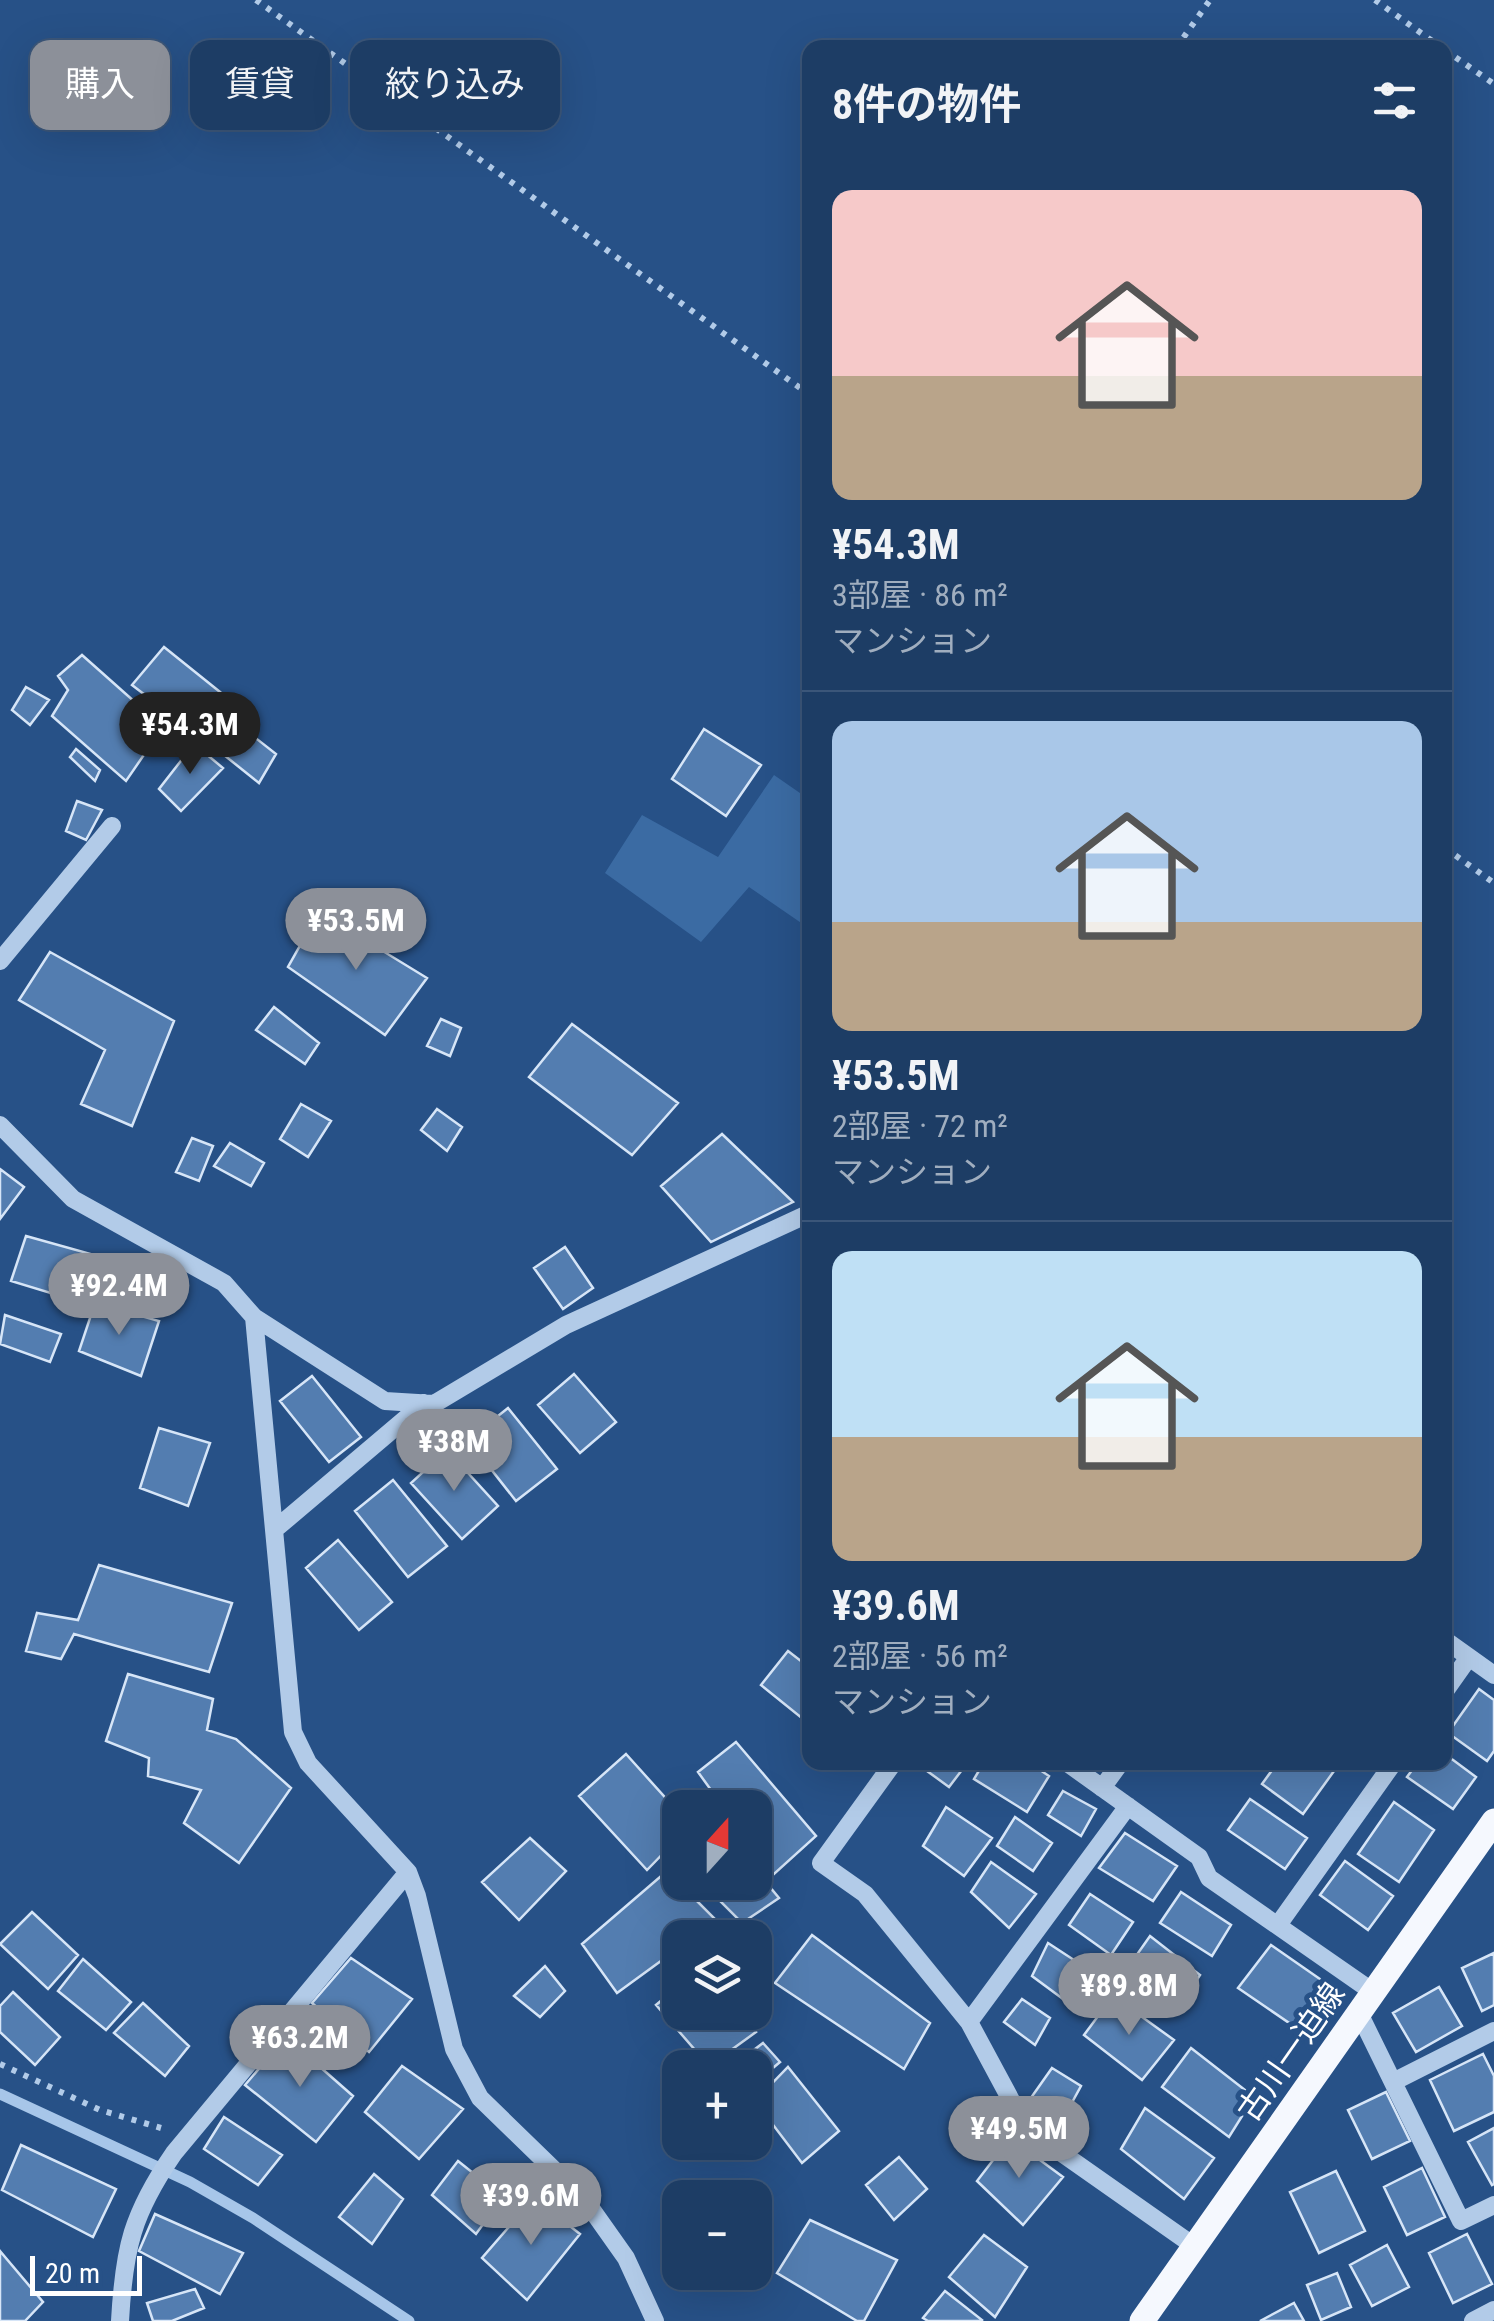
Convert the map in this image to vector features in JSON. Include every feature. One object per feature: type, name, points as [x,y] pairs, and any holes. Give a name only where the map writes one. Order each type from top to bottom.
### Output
[{"type":"main road","name":"古川一迫線","points":[[1142,2321],[1494,1821]]},
{"type":"street","points":[[0,961],[112,826]]},
{"type":"street","points":[[0,1125],[72,1199],[224,1283],[254,1318],[385,1401],[434,1404],[566,1325],[802,1217]]},
{"type":"street","points":[[254,1318],[293,1732],[308,1763],[408,1872],[454,2048],[480,2098],[585,2200],[626,2258],[656,2321]]},
{"type":"street","points":[[274,1530],[424,1403]]},
{"type":"street","points":[[1452,1645],[1494,1675]]},
{"type":"street","points":[[1452,1681],[1469,1657]]},
{"type":"street","points":[[888,1770],[821,1862],[865,1894],[969,2022],[1026,2128],[1194,2246]]},
{"type":"street","points":[[1077,1770],[1199,1857],[1209,1878],[1278,1926],[1366,2002],[1392,2082],[1461,2221],[1494,2205]]},
{"type":"street","points":[[1102,1788],[1115,1770]]},
{"type":"street","points":[[1278,1926],[1388,1770]]},
{"type":"street","points":[[969,2022],[1128,1806]]},
{"type":"street","points":[[120,2321],[123,2265],[132,2226],[152,2185],[408,1872]]},
{"type":"street","points":[[1392,2082],[1494,2031]]},
{"type":"street","points":[[1472,2321],[1494,2310]]},
{"type":"path","points":[[256,0],[802,390]]},
{"type":"path","points":[[1182,40],[1210,0]]},
{"type":"path","points":[[1375,0],[1431,40]]},
{"type":"path","points":[[1452,55],[1494,84]]},
{"type":"path","points":[[1452,853],[1494,884]]},
{"type":"path","points":[[0,2064],[100,2110],[188,2137]]},
{"type":"shaded area","points":[[774,775],[802,794],[802,923],[749,887],[701,942],[605,873],[642,815],[718,857]]},
{"type":"building","points":[[164,647],[220,692],[198,718],[179,721],[132,685]]},
{"type":"building","points":[[82,655],[163,727],[126,781],[52,716],[68,690],[58,676]]},
{"type":"building","points":[[26,687],[49,700],[30,725],[12,710]]},
{"type":"building","points":[[239,725],[276,754],[259,783],[219,751]]},
{"type":"building","points":[[704,729],[761,765],[726,816],[672,779]]},
{"type":"building","points":[[194,744],[223,768],[181,811],[159,789]]},
{"type":"building","points":[[76,749],[100,770],[95,781],[70,757]]},
{"type":"building","points":[[77,801],[102,810],[86,840],[66,831]]},
{"type":"building","points":[[319,912],[427,978],[385,1035],[288,967]]},
{"type":"building","points":[[50,952],[174,1021],[132,1126],[81,1104],[105,1050],[19,1000]]},
{"type":"building","points":[[274,1007],[319,1043],[305,1064],[256,1030]]},
{"type":"building","points":[[441,1019],[461,1028],[450,1056],[427,1046]]},
{"type":"building","points":[[572,1024],[678,1103],[632,1155],[529,1077]]},
{"type":"building","points":[[301,1104],[331,1121],[308,1157],[280,1139]]},
{"type":"building","points":[[437,1109],[462,1127],[447,1151],[421,1130]]},
{"type":"building","points":[[722,1134],[793,1202],[711,1242],[661,1186]]},
{"type":"building","points":[[192,1138],[213,1146],[199,1181],[176,1172]]},
{"type":"building","points":[[230,1143],[264,1163],[251,1186],[214,1166]]},
{"type":"building","points":[[0,1169],[24,1187],[0,1219]]},
{"type":"building","points":[[26,1236],[105,1258],[90,1305],[11,1281]]},
{"type":"building","points":[[565,1247],[593,1288],[563,1309],[534,1268]]},
{"type":"building","points":[[95,1303],[159,1321],[141,1376],[79,1351]]},
{"type":"building","points":[[5,1315],[61,1334],[50,1362],[0,1344]]},
{"type":"building","points":[[574,1374],[616,1422],[580,1453],[538,1405]]},
{"type":"building","points":[[312,1376],[361,1437],[329,1462],[280,1401]]},
{"type":"building","points":[[508,1408],[557,1469],[516,1501],[468,1440]]},
{"type":"building","points":[[159,1428],[210,1443],[188,1506],[140,1488]]},
{"type":"building","points":[[447,1450],[498,1506],[462,1539],[411,1483]]},
{"type":"building","points":[[393,1480],[447,1546],[408,1577],[355,1511]]},
{"type":"building","points":[[338,1540],[392,1602],[359,1630],[306,1568]]},
{"type":"building","points":[[99,1565],[232,1603],[209,1672],[74,1634],[61,1659],[26,1651],[37,1613],[78,1620]]},
{"type":"building","points":[[788,1651],[802,1662],[802,1718],[761,1685]]},
{"type":"building","points":[[128,1674],[213,1699],[207,1730],[236,1739],[291,1788],[239,1863],[184,1823],[201,1790],[148,1776],[149,1758],[106,1741]]},
{"type":"building","points":[[1479,1689],[1494,1700],[1494,1751],[1487,1761],[1452,1736],[1452,1727]]},
{"type":"building","points":[[736,1742],[816,1836],[774,1874],[772,1790],[711,1790],[698,1772]]},
{"type":"building","points":[[626,1754],[662,1794],[662,1855],[647,1870],[579,1796]]},
{"type":"building","points":[[1452,1759],[1476,1777],[1453,1809],[1407,1777],[1412,1770],[1452,1770]]},
{"type":"building","points":[[926,1770],[962,1770],[949,1787]]},
{"type":"building","points":[[979,1770],[1040,1770],[1049,1776],[1027,1812],[974,1779]]},
{"type":"building","points":[[1272,1770],[1334,1771],[1303,1814],[1262,1784]]},
{"type":"building","points":[[1063,1791],[1096,1809],[1081,1836],[1048,1815]]},
{"type":"building","points":[[1250,1799],[1307,1838],[1285,1869],[1228,1830]]},
{"type":"building","points":[[1394,1802],[1434,1830],[1399,1882],[1358,1854]]},
{"type":"building","points":[[946,1807],[992,1838],[964,1876],[923,1846]]},
{"type":"building","points":[[1015,1817],[1052,1843],[1033,1871],[997,1846]]},
{"type":"building","points":[[1125,1833],[1177,1866],[1153,1901],[1099,1868]]},
{"type":"building","points":[[530,1838],[566,1871],[519,1920],[482,1882]]},
{"type":"building","points":[[1345,1861],[1393,1896],[1368,1930],[1320,1895]]},
{"type":"building","points":[[991,1862],[1036,1894],[1009,1928],[971,1892]]},
{"type":"building","points":[[662,1875],[662,1900],[696,1900],[716,1920],[662,1920],[662,1960],[617,1993],[582,1944]]},
{"type":"building","points":[[772,1890],[779,1898],[746,1920],[739,1920],[719,1900],[772,1900]]},
{"type":"building","points":[[1181,1892],[1231,1925],[1212,1956],[1160,1923]]},
{"type":"building","points":[[1090,1894],[1133,1922],[1111,1955],[1069,1925]]},
{"type":"building","points":[[32,1912],[78,1955],[48,1989],[0,1944]]},
{"type":"building","points":[[812,1935],[930,2023],[904,2069],[775,1983]]},
{"type":"building","points":[[1150,1936],[1200,1975],[1179,2007],[1129,1966]]},
{"type":"building","points":[[1048,1943],[1106,1981],[1082,2013],[1032,1976]]},
{"type":"building","points":[[1271,1945],[1330,1986],[1298,2029],[1238,1988]]},
{"type":"building","points":[[1494,1953],[1494,2005],[1482,2011],[1462,1968]]},
{"type":"building","points":[[351,1958],[412,1999],[369,2052],[312,2003]]},
{"type":"building","points":[[83,1959],[131,2002],[106,2030],[58,1991]]},
{"type":"building","points":[[545,1966],[565,1991],[540,2017],[514,1996]]},
{"type":"building","points":[[1439,1987],[1462,2026],[1416,2052],[1393,2013]]},
{"type":"building","points":[[13,1992],[60,2037],[35,2065],[0,2032],[0,2006]]},
{"type":"building","points":[[1113,1996],[1174,2040],[1142,2080],[1084,2035]]},
{"type":"building","points":[[1022,1999],[1050,2018],[1035,2045],[1004,2022]]},
{"type":"building","points":[[143,2003],[189,2046],[165,2076],[114,2033]]},
{"type":"building","points":[[678,2030],[756,2032],[731,2050],[695,2050]]},
{"type":"building","points":[[286,2037],[353,2096],[316,2142],[245,2085]]},
{"type":"building","points":[[1191,2048],[1254,2097],[1229,2137],[1162,2087]]},
{"type":"building","points":[[772,2053],[780,2062],[772,2069]]},
{"type":"building","points":[[1483,2054],[1494,2076],[1494,2112],[1454,2131],[1430,2080]]},
{"type":"building","points":[[402,2066],[463,2109],[419,2159],[365,2112]]},
{"type":"building","points":[[788,2067],[839,2131],[802,2163],[772,2123],[772,2083]]},
{"type":"building","points":[[1052,2068],[1081,2086],[1058,2128],[1028,2102]]},
{"type":"building","points":[[1386,2092],[1410,2141],[1372,2159],[1348,2110]]},
{"type":"building","points":[[1145,2108],[1214,2158],[1184,2199],[1121,2149]]},
{"type":"building","points":[[224,2117],[282,2155],[258,2185],[204,2149]]},
{"type":"building","points":[[1494,2128],[1494,2184],[1492,2185],[1468,2142]]},
{"type":"building","points":[[1010,2138],[1063,2177],[1023,2225],[977,2181]]},
{"type":"building","points":[[21,2145],[116,2189],[93,2237],[2,2190]]},
{"type":"building","points":[[899,2157],[927,2189],[894,2220],[866,2185]]},
{"type":"building","points":[[458,2161],[503,2197],[476,2234],[432,2195]]},
{"type":"building","points":[[1422,2168],[1445,2217],[1407,2235],[1384,2187]]},
{"type":"building","points":[[1336,2171],[1365,2231],[1319,2253],[1290,2192]]},
{"type":"building","points":[[374,2174],[403,2199],[372,2244],[339,2217]]},
{"type":"building","points":[[534,2198],[580,2234],[527,2300],[482,2258]]},
{"type":"building","points":[[155,2214],[243,2253],[220,2294],[139,2251]]},
{"type":"building","points":[[810,2220],[897,2260],[864,2321],[857,2321],[777,2273]]},
{"type":"building","points":[[1467,2234],[1492,2284],[1453,2303],[1429,2253]]},
{"type":"building","points":[[984,2235],[1027,2267],[995,2317],[949,2277]]},
{"type":"building","points":[[1387,2245],[1409,2287],[1372,2306],[1350,2265]]},
{"type":"building","points":[[0,2251],[43,2302],[25,2321],[0,2321]]},
{"type":"building","points":[[1337,2273],[1351,2307],[1321,2320],[1307,2285]]},
{"type":"building","points":[[195,2289],[204,2308],[172,2321],[153,2321],[147,2303]]},
{"type":"building","points":[[945,2291],[982,2320],[923,2318]]},
{"type":"building","points":[[1294,2303],[1304,2321],[1260,2321]]},
{"type":"waterway","points":[[0,2094],[190,2182],[253,2218],[409,2321]]}]
